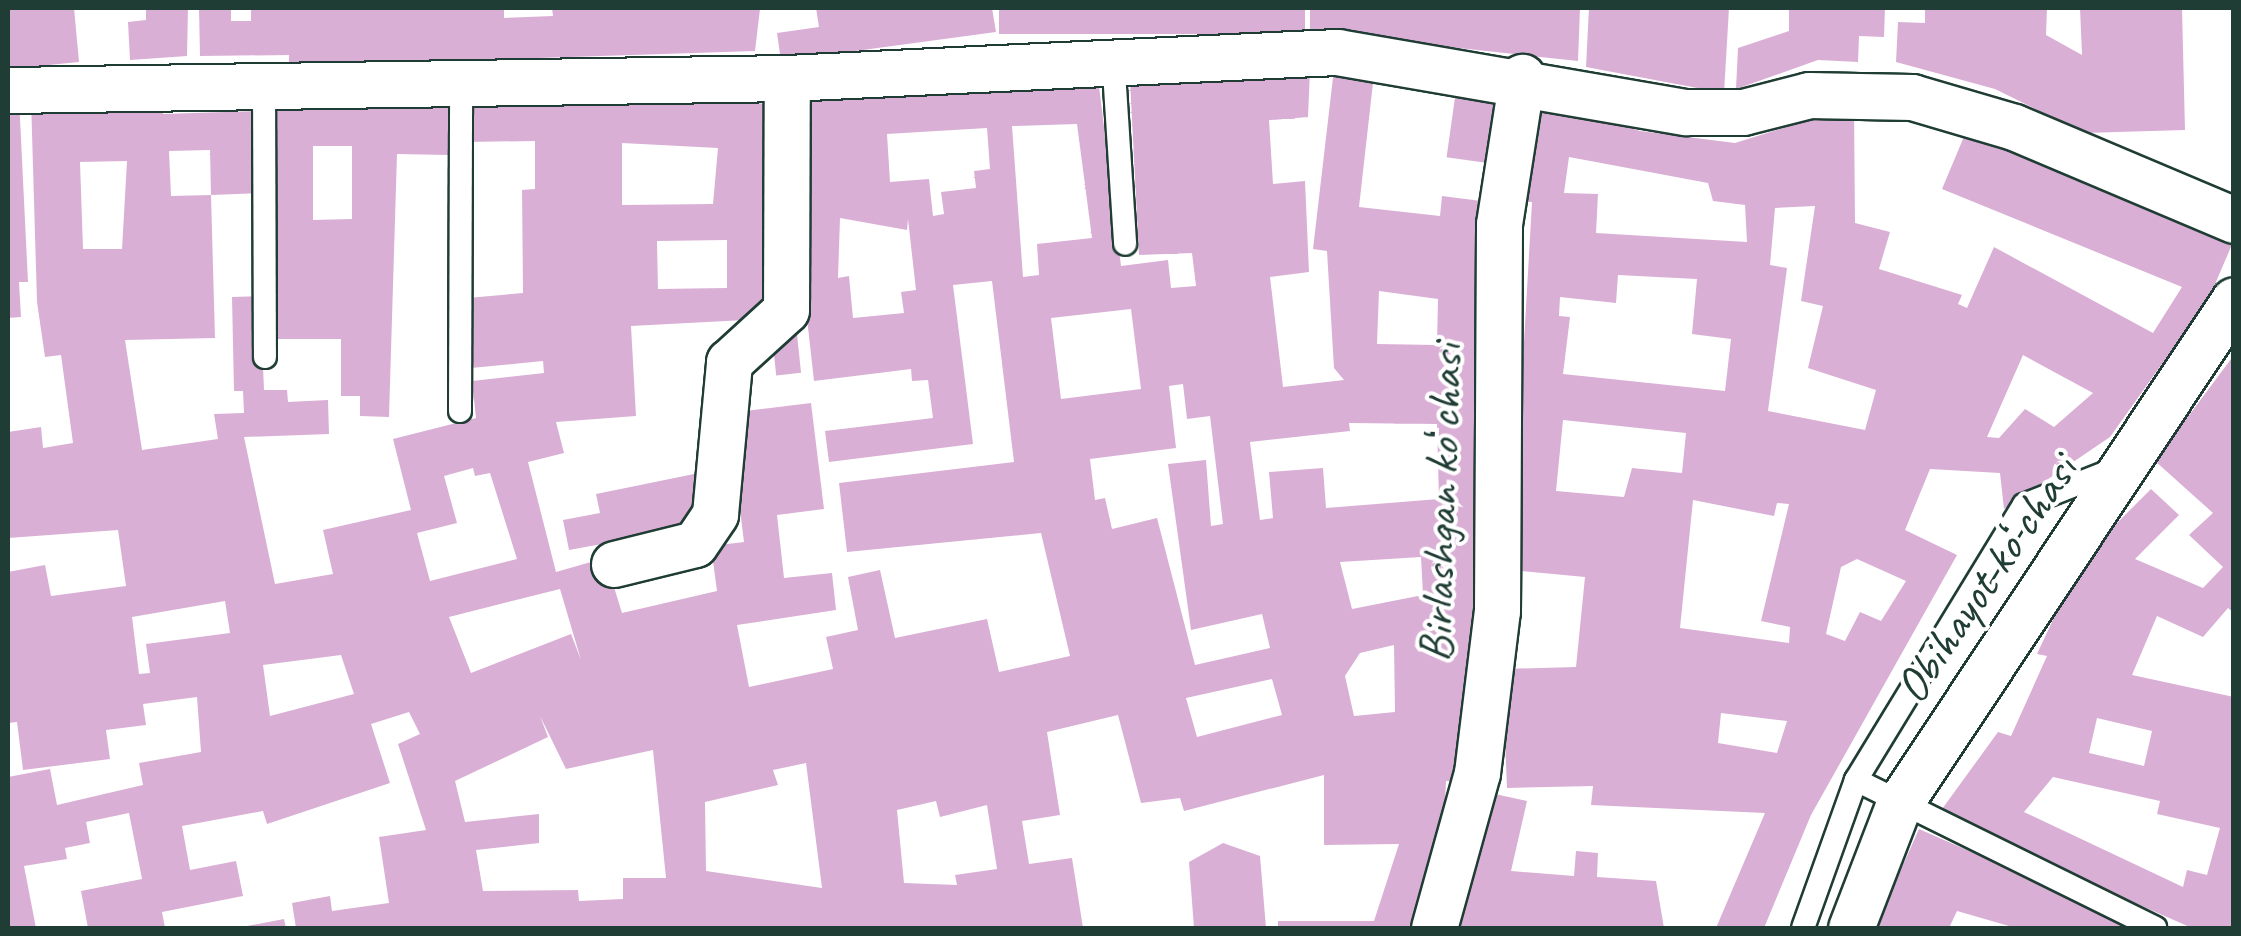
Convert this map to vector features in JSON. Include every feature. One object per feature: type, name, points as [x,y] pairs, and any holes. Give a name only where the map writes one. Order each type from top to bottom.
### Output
[{"type":"street","points":[[8,90],[786,78],[1113,56],[1337,52],[1522,77],[1686,112],[1743,112],[1809,95],[1912,97],[2014,127],[2234,220]]},
{"type":"street","name":"Birlashgan koʻchasi","points":[[1434,928],[1478,773],[1497,612],[1499,224],[1522,77]]},
{"type":"street","points":[[614,564],[695,544],[716,514],[729,362],[786,310],[786,78]]},
{"type":"street","name":"Obihayot koʻchasi","points":[[1851,928],[1898,806],[2234,300]]},
{"type":"lane","points":[[1113,56],[1125,244]]},
{"type":"lane","points":[[460,411],[461,82]]},
{"type":"lane","points":[[264,84],[265,357]]},
{"type":"lane","points":[[1802,928],[1856,780],[2024,505],[2126,464]]},
{"type":"lane","points":[[1856,780],[1898,806],[2155,928]]},
{"type":"building","points":[[8,8],[74,8],[79,62],[8,69]]},
{"type":"building","points":[[146,8],[188,8],[187,56],[130,60],[128,22],[146,20]]},
{"type":"building","points":[[199,8],[231,8],[231,21],[251,21],[251,8],[504,8],[504,18],[553,16],[552,8],[760,9],[755,51],[289,66],[289,55],[200,56]]},
{"type":"building","points":[[816,8],[992,8],[996,32],[781,61],[777,33],[819,27]]},
{"type":"building","points":[[999,8],[1305,8],[1305,34],[999,34]]},
{"type":"building","points":[[1310,8],[1580,8],[1578,61],[1310,32]]},
{"type":"building","points":[[1589,8],[1729,8],[1724,93],[1586,67]]},
{"type":"building","points":[[1789,8],[1885,8],[1884,37],[1859,36],[1858,62],[1818,60],[1736,89],[1738,48],[1789,31]]},
{"type":"building","points":[[1925,8],[2047,8],[2046,35],[2082,55],[2080,8],[2182,8],[2185,130],[2084,133],[1995,89],[1896,62],[1898,22],[1925,23]]},
{"type":"building","points":[[1334,69],[1374,74],[1359,207],[1440,216],[1442,196],[1489,202],[1478,677],[1460,781],[1446,781],[1443,842],[1416,928],[1278,928],[1278,921],[1374,921],[1399,844],[1324,845],[1324,775],[1184,811],[1180,798],[1141,803],[1118,715],[1047,732],[1060,815],[1022,821],[1029,864],[1072,858],[1083,928],[296,928],[292,903],[330,896],[332,911],[389,903],[379,837],[426,830],[398,744],[420,734],[409,712],[371,724],[390,783],[267,824],[263,811],[182,826],[190,870],[236,861],[243,896],[162,912],[165,928],[88,928],[81,891],[142,879],[129,813],[86,822],[90,843],[65,848],[67,859],[24,866],[36,928],[8,928],[8,777],[50,769],[57,805],[143,785],[139,763],[201,752],[197,697],[143,704],[146,725],[106,730],[110,759],[23,770],[17,722],[8,723],[8,572],[45,565],[51,596],[126,586],[118,530],[8,538],[8,432],[41,427],[43,448],[73,443],[61,355],[45,357],[37,302],[31,99],[163,95],[163,114],[257,111],[260,193],[211,195],[215,338],[125,340],[142,450],[218,439],[214,414],[244,413],[243,391],[234,391],[232,297],[260,296],[264,390],[287,390],[288,402],[328,400],[329,434],[244,437],[275,584],[333,574],[323,530],[411,510],[393,439],[476,418],[472,381],[544,373],[543,361],[471,368],[468,298],[523,293],[522,190],[535,189],[535,141],[467,142],[466,96],[664,94],[777,105],[764,319],[631,326],[636,416],[556,422],[564,453],[528,462],[556,572],[605,558],[622,613],[717,591],[711,546],[744,542],[728,413],[811,403],[824,509],[777,515],[784,578],[832,573],[836,610],[737,625],[749,687],[833,669],[826,637],[858,630],[848,577],[880,570],[895,638],[987,619],[999,672],[1070,656],[1041,533],[847,552],[839,483],[1014,462],[992,281],[953,285],[973,444],[829,462],[825,431],[933,418],[928,380],[912,381],[911,369],[814,381],[798,238],[805,91],[1098,78],[1121,266],[1168,260],[1171,288],[1196,286],[1192,253],[1139,255],[1130,80],[1310,70],[1308,117],[1269,120],[1273,184],[1305,181],[1309,272],[1270,277],[1283,387],[1344,380],[1334,368],[1327,251],[1313,249]],"holes":[[[1077,124],[1092,238],[1037,244],[1039,275],[1023,277],[1012,126]],[[987,128],[990,169],[974,171],[976,188],[941,192],[944,214],[933,216],[929,179],[890,182],[887,134]],[[622,143],[718,148],[713,204],[622,205]],[[210,150],[211,195],[171,196],[169,151]],[[127,161],[122,249],[83,249],[80,162]],[[840,218],[907,230],[908,219],[916,290],[901,292],[904,313],[853,318],[849,276],[838,278]],[[727,240],[727,288],[658,289],[657,241]],[[1379,291],[1438,299],[1437,345],[1377,344]],[[1131,309],[1141,389],[1061,399],[1051,318]],[[1183,384],[1187,419],[1210,416],[1223,524],[1211,526],[1206,460],[1168,464],[1191,630],[1262,614],[1270,648],[1195,665],[1157,518],[1112,529],[1105,498],[1095,500],[1090,459],[1176,448],[1169,386]],[[1349,423],[1437,424],[1439,499],[1326,508],[1323,468],[1269,472],[1273,518],[1260,520],[1250,442],[1350,431]],[[473,468],[475,476],[490,473],[517,559],[430,581],[417,533],[457,523],[444,476]],[[1421,557],[1423,595],[1352,609],[1340,562]],[[560,589],[581,660],[571,634],[471,673],[449,617]],[[225,601],[230,633],[146,644],[150,673],[139,674],[132,617]],[[1394,645],[1395,712],[1354,716],[1345,676],[1360,653]],[[341,655],[354,694],[270,716],[263,665]],[[1272,679],[1282,715],[1197,737],[1186,698]],[[540,716],[566,769],[653,750],[666,878],[623,878],[623,899],[579,901],[578,890],[483,891],[476,850],[539,843],[539,814],[465,822],[455,781],[548,737]],[[806,763],[822,888],[706,871],[705,802],[778,785],[773,770]],[[936,801],[940,817],[987,805],[997,869],[955,875],[957,885],[904,883],[897,810]]]},
{"type":"building","points":[[1458,76],[1509,83],[1498,164],[1447,157]]},
{"type":"building","points":[[19,98],[28,282],[19,282],[21,317],[8,318],[8,99]]},
{"type":"building","points":[[269,99],[451,100],[450,155],[397,154],[389,417],[360,416],[360,396],[341,396],[341,339],[268,339]],"holes":[[[313,146],[352,146],[352,219],[313,220]]]},
{"type":"building","points":[[1536,99],[1640,131],[1735,143],[1854,106],[1855,223],[1890,232],[1879,269],[1962,295],[1958,304],[1967,308],[1994,247],[2153,333],[2182,287],[1942,189],[1968,127],[2234,240],[2209,298],[2110,437],[2004,509],[2000,473],[1930,469],[1905,530],[1957,555],[1811,815],[1764,928],[1716,928],[1765,813],[1591,805],[1593,786],[1507,788],[1502,669],[1576,667],[1585,577],[1511,570],[1532,202],[1518,201]],"holes":[[[1569,157],[1708,183],[1713,201],[1745,205],[1747,242],[1596,233],[1598,194],[1564,193]],[[1815,206],[1801,301],[1823,306],[1808,368],[1876,390],[1865,430],[1768,411],[1787,268],[1770,265],[1775,208]],[[1618,275],[1697,279],[1692,334],[1731,339],[1725,391],[1563,374],[1570,317],[1559,316],[1560,297],[1616,303]],[[2023,355],[2093,393],[2054,427],[2025,409],[1999,438],[1987,437]],[[1563,420],[1686,433],[1682,473],[1632,468],[1624,497],[1556,491]],[[1693,500],[1774,516],[1777,503],[1789,504],[1761,621],[1790,627],[1789,643],[1680,628]],[[1857,559],[1906,581],[1881,621],[1860,612],[1845,641],[1826,634],[1841,567]],[[1721,713],[1787,721],[1777,753],[1718,743]]]},
{"type":"building","points":[[797,334],[801,373],[776,375],[772,337]]},
{"type":"building","points":[[2234,355],[2234,613],[2228,608],[2203,637],[2157,616],[2132,675],[2234,697],[2234,928],[2192,928],[1937,816],[1998,732],[2011,736],[2047,656],[2037,654],[2072,579],[2064,576],[2151,489],[2179,515],[2135,559],[2203,588],[2223,567],[2189,535],[2213,513],[2155,461]],"holes":[[[2097,718],[2152,731],[2144,766],[2089,753]],[[2053,777],[2160,801],[2157,814],[2220,828],[2207,875],[2187,870],[2183,887],[2024,812]]]},
{"type":"building","points":[[704,472],[689,528],[569,550],[563,520],[600,513],[596,494]]},
{"type":"building","points":[[1481,791],[1527,801],[1511,871],[1574,876],[1576,851],[1598,853],[1597,877],[1656,881],[1664,928],[1453,928]]},
{"type":"building","points":[[1919,829],[2145,928],[2016,928],[1957,911],[1949,928],[1875,928]]},
{"type":"building","points":[[1223,843],[1260,856],[1266,928],[1194,928],[1189,862]]},
{"type":"building","points":[[284,919],[286,928],[242,928],[242,927]]}]
